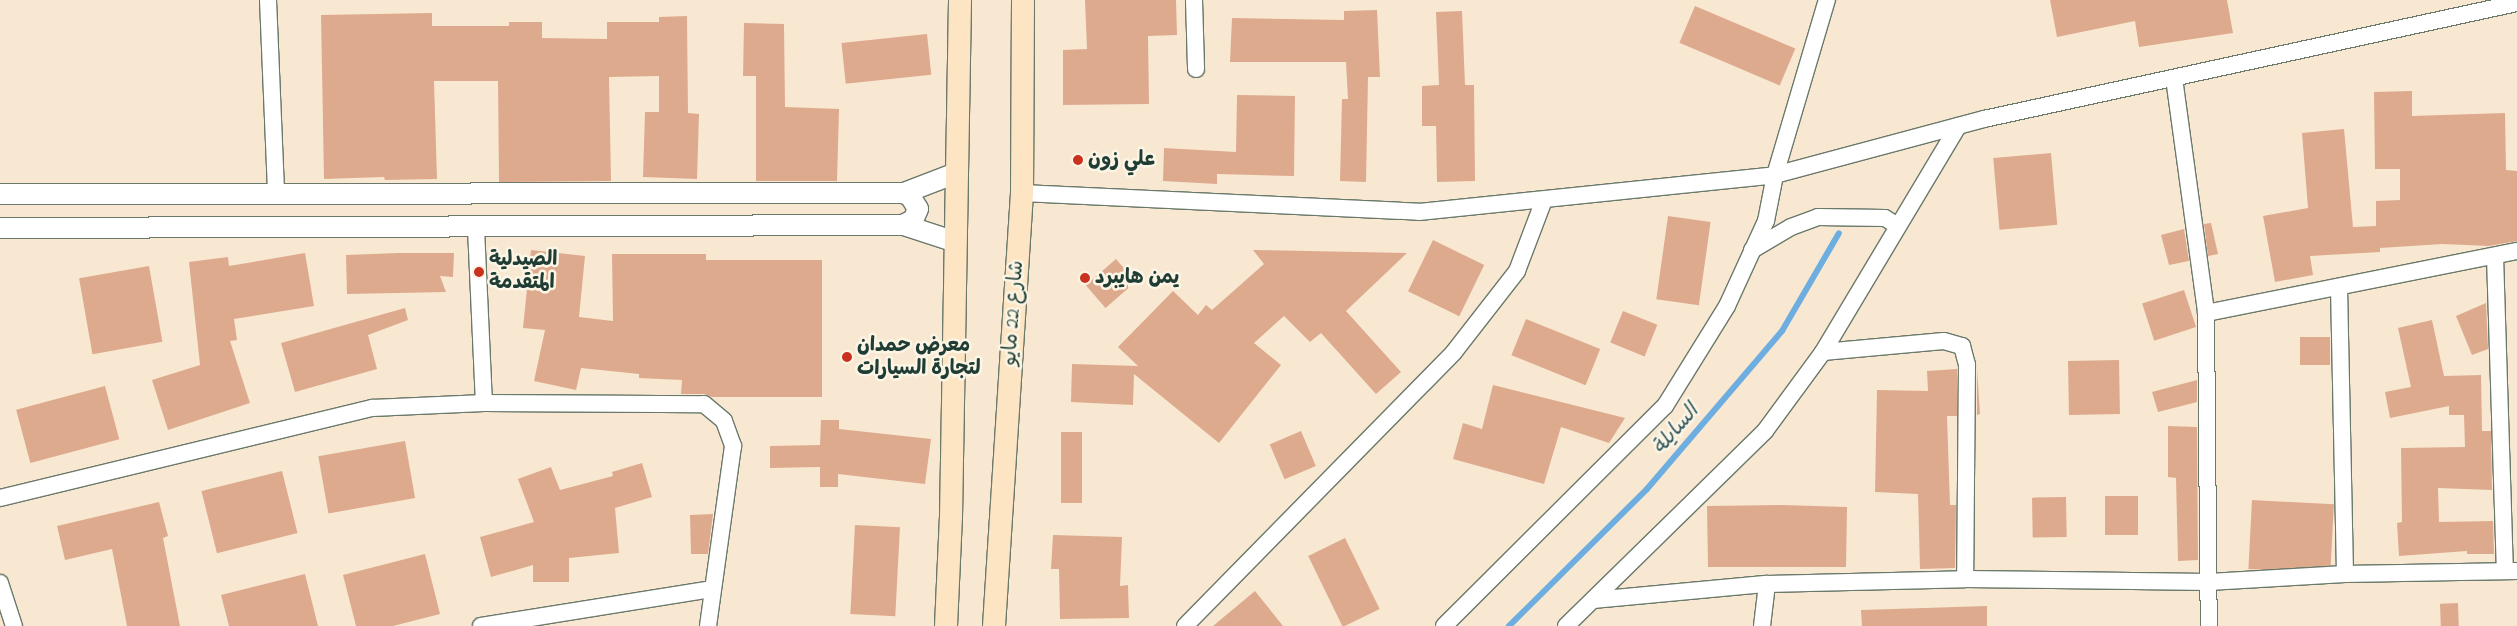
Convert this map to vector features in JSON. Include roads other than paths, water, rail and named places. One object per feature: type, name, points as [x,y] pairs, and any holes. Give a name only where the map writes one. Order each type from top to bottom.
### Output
[{"type":"main road","points":[[946,626],[951,517],[960,0]]},
{"type":"main road","name":"شارع 22 مايو","points":[[994,626],[1022,193],[1023,0]]},
{"type":"street","points":[[268,0],[276,228]]},
{"type":"street","points":[[1194,0],[1196,69]]},
{"type":"street","points":[[1444,626],[1665,406],[1727,306],[1766,221],[1775,175],[1827,0]]},
{"type":"street","points":[[1022,193],[1418,212],[1775,175],[1958,126],[2514,2]]},
{"type":"street","points":[[2174,78],[2206,313],[2209,626]]},
{"type":"street","points":[[1566,626],[1765,431],[1823,352],[1958,126]]},
{"type":"street","points":[[0,194],[903,193],[956,172]]},
{"type":"street","points":[[903,193],[910,196],[918,209],[913,220],[903,225]]},
{"type":"street","points":[[1185,626],[1454,352],[1517,272],[1544,200]]},
{"type":"street","points":[[1752,250],[1791,227],[1818,217],[1885,218],[1898,226]]},
{"type":"street","points":[[0,228],[476,228],[903,225],[956,242]]},
{"type":"street","points":[[476,228],[484,402]]},
{"type":"street","points":[[2206,313],[2517,251]]},
{"type":"street","points":[[1593,600],[1767,584],[1965,579],[2209,582],[2345,574],[2511,571],[2495,256]]},
{"type":"street","points":[[2339,287],[2345,574]]},
{"type":"street","points":[[1823,352],[1944,341],[1962,346],[1966,364],[1965,579]]},
{"type":"street","points":[[0,498],[372,408],[484,402],[704,404],[724,421],[733,446],[711,589],[708,626]]},
{"type":"street","points":[[0,583],[14,626]]},
{"type":"street","points":[[1762,626],[1767,584]]},
{"type":"street","points":[[481,626],[506,624],[711,589]]},
{"type":"waterway","name":"السايلة","points":[[1509,626],[1647,489],[1782,331],[1839,233]]},
{"type":"place","name":"علي زون","points":[[1078,160]]},
{"type":"place","name":"الصيدلية المتقدمة","points":[[479,272]]},
{"type":"place","name":"يمن هايبرد","points":[[1085,278]]},
{"type":"place","name":"معرض حمدان لتجارة السيارات","points":[[847,357]]}]
